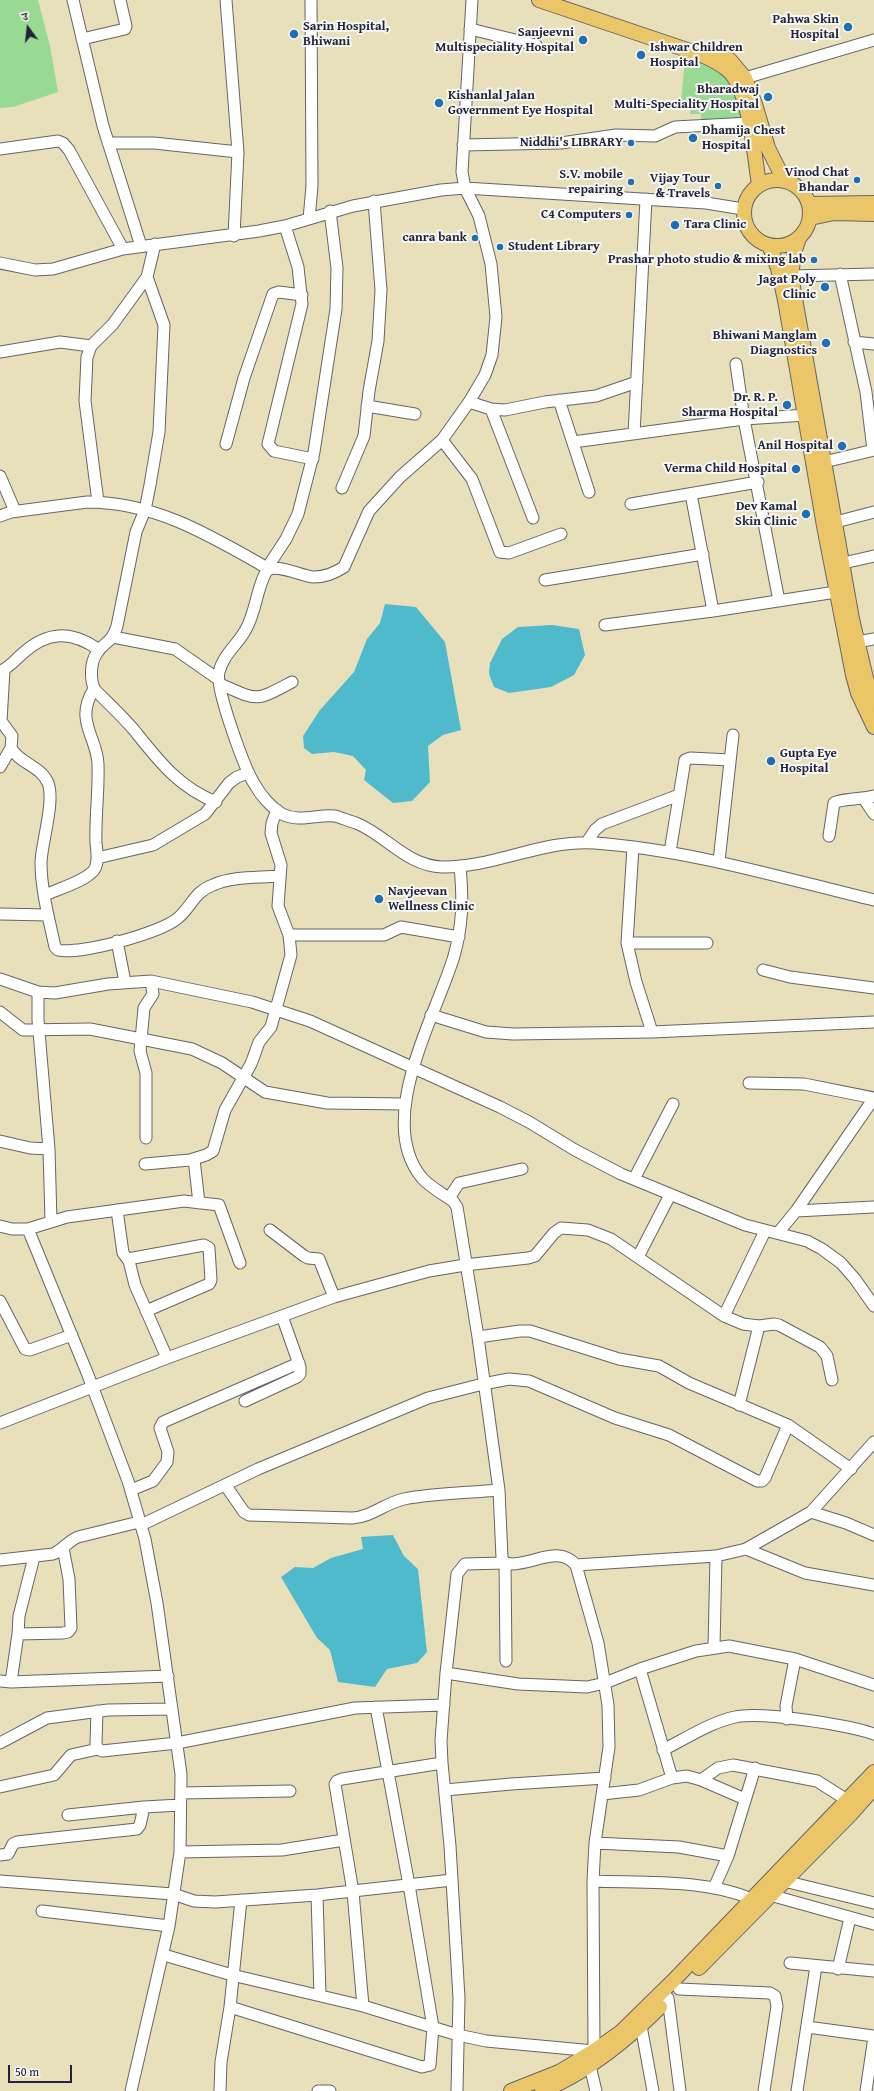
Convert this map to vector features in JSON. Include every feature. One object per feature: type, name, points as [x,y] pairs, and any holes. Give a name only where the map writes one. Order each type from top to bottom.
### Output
[{"type":"main road","points":[[539,0],[714,61],[729,72],[738,84],[750,123],[759,184]]},
{"type":"main road","points":[[562,0],[708,50],[730,60],[745,78],[755,104],[768,148],[784,180]]},
{"type":"main road","points":[[775,179],[784,180],[800,188],[809,204],[810,218],[805,231],[799,238],[790,244],[769,246],[760,242],[747,228],[743,209],[746,199],[759,184],[775,179]]},
{"type":"main road","points":[[809,204],[874,203]]},
{"type":"main road","points":[[810,218],[834,213],[874,214]]},
{"type":"main road","points":[[799,238],[794,253],[791,276],[824,462],[836,592],[858,693],[874,727]]},
{"type":"main road","points":[[769,246],[778,268],[806,414],[830,524],[843,563],[857,642],[874,703]]},
{"type":"main road","points":[[511,2091],[559,2072],[594,2051],[621,2032],[673,1981],[874,1772]]},
{"type":"main road","points":[[542,2091],[590,2066],[641,2026],[784,1882],[874,1788]]},
{"type":"street","points":[[73,0],[108,143],[141,246]]},
{"type":"street","points":[[82,39],[125,29],[126,26],[120,0]]},
{"type":"street","points":[[226,0],[238,152],[234,236]]},
{"type":"street","points":[[309,219],[312,186],[311,0]]},
{"type":"street","points":[[0,516],[15,511],[98,502],[145,510],[189,525],[268,568],[276,568],[314,577],[331,574],[344,567],[369,511],[400,477],[442,440],[469,402],[485,375],[492,355],[496,317],[492,264],[478,216],[466,188],[462,172],[472,0]]},
{"type":"street","points":[[470,29],[536,45]]},
{"type":"street","points":[[745,78],[874,40]]},
{"type":"street","points":[[463,145],[561,143],[616,135],[655,136],[675,127],[750,123]]},
{"type":"street","points":[[0,149],[58,141],[63,143],[69,150],[123,249]]},
{"type":"street","points":[[108,143],[154,143],[238,152]]},
{"type":"street","points":[[0,263],[35,270],[53,270],[123,249],[155,244],[234,236],[285,226],[330,211],[374,201],[441,190],[466,188],[706,203],[743,209]]},
{"type":"street","points":[[634,434],[646,199]]},
{"type":"street","points":[[342,488],[362,442],[378,341],[381,290],[374,201]]},
{"type":"street","points":[[330,211],[337,268],[336,310],[313,459],[298,514],[292,528],[264,576],[248,625],[225,657],[219,670],[219,682],[248,773],[260,792],[277,810],[296,818],[328,816],[344,819],[370,830],[394,848],[414,860],[438,867],[460,866],[564,844],[587,842],[670,852],[719,861],[764,874],[874,900]]},
{"type":"street","points":[[285,226],[298,267],[302,295],[301,315],[268,444],[274,451],[313,459]]},
{"type":"street","points":[[98,502],[85,401],[86,357],[91,346],[112,324],[147,277],[155,244]]},
{"type":"street","points":[[824,462],[873,450],[866,392],[840,274]]},
{"type":"street","points":[[791,276],[874,274]]},
{"type":"street","points":[[45,895],[92,872],[97,858],[95,816],[98,765],[86,723],[89,700],[94,689],[92,667],[95,655],[113,637],[136,532],[145,510],[159,432],[164,332],[163,319],[149,289],[147,277]]},
{"type":"street","points":[[226,444],[244,378],[273,294],[278,292],[302,295]]},
{"type":"street","points":[[0,352],[60,342],[91,346]]},
{"type":"street","points":[[854,342],[874,344]]},
{"type":"street","points":[[736,364],[744,420],[758,482],[779,601]]},
{"type":"street","points":[[469,402],[491,409],[505,410],[559,400],[596,396],[637,382]]},
{"type":"street","points":[[559,400],[589,492]]},
{"type":"street","points":[[367,406],[415,414]]},
{"type":"street","points":[[491,409],[533,518]]},
{"type":"street","points":[[573,442],[744,420],[806,414]]},
{"type":"street","points":[[442,440],[472,479],[500,552],[509,553],[561,534]]},
{"type":"street","points":[[0,476],[15,511]]},
{"type":"street","points":[[631,504],[758,482]]},
{"type":"street","points":[[691,494],[713,611]]},
{"type":"street","points":[[830,524],[874,512]]},
{"type":"street","points":[[545,580],[703,554]]},
{"type":"street","points":[[843,563],[874,556]]},
{"type":"street","points":[[605,625],[713,611],[836,592]]},
{"type":"street","points":[[0,767],[11,748],[12,736],[1,721],[2,671],[36,643],[53,636],[70,636],[99,650]]},
{"type":"street","points":[[113,637],[175,649],[219,682],[255,698],[267,695],[292,682]]},
{"type":"street","points":[[857,642],[874,639]]},
{"type":"street","points":[[94,689],[133,730],[167,770],[199,795],[216,802]]},
{"type":"street","points":[[719,861],[733,735]]},
{"type":"street","points":[[11,748],[14,753],[41,773],[49,787],[50,798],[42,855],[48,915],[55,947],[58,950],[83,949],[117,941],[168,924],[184,912],[197,894],[213,885],[232,880],[280,876]]},
{"type":"street","points":[[670,852],[685,760],[687,758],[730,760]]},
{"type":"street","points":[[97,858],[150,846],[205,814],[234,779],[248,773]]},
{"type":"street","points":[[587,842],[595,830],[602,824],[679,795]]},
{"type":"street","points":[[829,836],[834,802],[837,800],[869,798],[874,814]]},
{"type":"street","points":[[145,1164],[194,1159],[213,1151],[225,1110],[251,1064],[259,1042],[270,1030],[291,955],[288,935],[278,906],[280,863],[271,830],[277,810]]},
{"type":"street","points":[[633,847],[627,943],[636,982],[652,1032]]},
{"type":"street","points":[[460,866],[464,904],[459,937],[454,957],[431,1015],[414,1067],[405,1104],[406,1140],[413,1162],[425,1181],[449,1198],[456,1207],[478,1337],[483,1384],[499,1490],[502,1552],[505,1563],[506,1661]]},
{"type":"street","points":[[0,914],[48,915]]},
{"type":"street","points":[[288,935],[384,935],[401,927],[459,937]]},
{"type":"street","points":[[117,941],[125,982]]},
{"type":"street","points":[[627,943],[708,943]]},
{"type":"street","points":[[763,970],[790,977],[874,988]]},
{"type":"street","points":[[0,979],[38,992],[69,992],[125,982],[151,981],[245,1000],[277,1009],[310,1021],[414,1067],[517,1116],[575,1150],[670,1195],[745,1225],[807,1241],[822,1249],[841,1263],[869,1291],[874,1306]]},
{"type":"street","points":[[146,1138],[146,1073],[140,1051],[144,1008],[153,994],[151,981]]},
{"type":"street","points":[[38,992],[49,1149],[51,1221]]},
{"type":"street","points":[[0,1012],[19,1029],[40,1031],[90,1029],[192,1049],[212,1058],[244,1076],[265,1092],[321,1102],[405,1104]]},
{"type":"street","points":[[431,1015],[456,1024],[498,1033],[652,1032],[874,1022]]},
{"type":"street","points":[[749,1083],[804,1084],[874,1098],[796,1211],[778,1233]]},
{"type":"street","points":[[634,1179],[673,1104]]},
{"type":"street","points":[[0,1141],[30,1148],[49,1149]]},
{"type":"street","points":[[194,1159],[199,1203]]},
{"type":"street","points":[[449,1198],[459,1183],[522,1169]]},
{"type":"street","points":[[638,1257],[670,1195]]},
{"type":"street","points":[[0,1226],[28,1229],[51,1221],[184,1201],[219,1205],[240,1263]]},
{"type":"street","points":[[796,1211],[874,1208]]},
{"type":"street","points":[[117,1210],[123,1251],[128,1259],[135,1285],[167,1358]]},
{"type":"street","points":[[0,1423],[167,1358],[334,1297],[428,1271],[465,1265],[514,1261],[535,1256],[557,1229],[564,1227],[588,1230],[600,1234],[638,1257],[724,1316],[743,1324],[759,1326],[774,1324],[779,1325],[820,1347],[827,1356],[832,1380]]},
{"type":"street","points":[[28,1229],[93,1388],[131,1490],[149,1555],[182,1774],[180,1805],[180,1852],[169,1926],[164,1955],[132,2091]]},
{"type":"street","points":[[270,1230],[304,1256],[320,1260],[334,1297]]},
{"type":"street","points":[[724,1316],[765,1231]]},
{"type":"street","points":[[128,1259],[204,1245],[209,1248],[211,1280],[209,1284],[146,1311]]},
{"type":"street","points":[[0,1301],[25,1349],[30,1350],[72,1335]]},
{"type":"street","points":[[246,1401],[297,1377],[301,1371],[282,1316]]},
{"type":"street","points":[[739,1405],[759,1326]]},
{"type":"street","points":[[478,1337],[520,1331],[541,1334],[618,1359],[659,1366],[689,1383],[788,1425],[851,1469]]},
{"type":"street","points":[[131,1490],[153,1481],[167,1462],[168,1452],[160,1428],[162,1422],[298,1363]]},
{"type":"street","points":[[0,1560],[53,1554],[63,1548],[71,1540],[78,1537],[140,1524],[226,1486],[265,1466],[421,1401],[443,1393],[509,1379],[528,1381],[615,1418],[669,1434],[757,1480],[762,1481],[765,1478],[788,1425]]},
{"type":"street","points":[[576,1565],[716,1556],[746,1549],[811,1512],[874,1442]]},
{"type":"street","points":[[226,1486],[244,1512],[249,1515],[352,1518],[364,1517],[384,1506],[404,1499],[499,1490]]},
{"type":"street","points":[[811,1512],[846,1523],[874,1535]]},
{"type":"street","points":[[18,1634],[63,1633],[68,1632],[71,1628],[69,1579],[63,1548]]},
{"type":"street","points":[[746,1549],[805,1573],[874,1585]]},
{"type":"street","points":[[457,2091],[459,1998],[452,1880],[442,1763],[446,1673],[458,1574],[466,1564],[517,1564],[560,1554],[570,1558],[576,1565],[598,1642],[608,1705],[609,1747],[606,1778],[602,1794],[595,1843],[593,1881],[594,2051],[590,2066],[596,2091]]},
{"type":"street","points":[[714,1647],[716,1556]]},
{"type":"street","points":[[11,1682],[19,1616],[34,1557]]},
{"type":"street","points":[[446,1673],[518,1684],[578,1688],[605,1683],[640,1669],[714,1647],[729,1646],[748,1648],[795,1659],[874,1685]]},
{"type":"street","points":[[787,1719],[786,1706],[795,1659]]},
{"type":"street","points":[[640,1669],[672,1778]]},
{"type":"street","points":[[0,1681],[11,1682],[168,1676]]},
{"type":"street","points":[[0,1787],[54,1775],[70,1755],[98,1749],[102,1751],[178,1743],[333,1712],[376,1707],[444,1705]]},
{"type":"street","points":[[230,2007],[422,2067],[430,2065],[433,2027],[376,1707]]},
{"type":"street","points":[[0,1743],[46,1718],[97,1711],[172,1709]]},
{"type":"street","points":[[97,1711],[96,1744],[98,1749]]},
{"type":"street","points":[[663,1750],[723,1720],[750,1715],[829,1724],[874,1734]]},
{"type":"street","points":[[363,2006],[353,1892],[335,1790],[337,1781],[442,1763]]},
{"type":"street","points":[[701,1780],[726,1765],[755,1768],[818,1781],[847,1800]]},
{"type":"street","points":[[714,1888],[728,1856],[755,1768]]},
{"type":"street","points":[[602,1794],[639,1790],[672,1778],[687,1776],[701,1780],[746,1799]]},
{"type":"street","points":[[445,1790],[527,1782],[606,1778]]},
{"type":"street","points":[[181,1793],[290,1791]]},
{"type":"street","points":[[68,1815],[144,1807],[180,1805]]},
{"type":"street","points":[[0,1855],[8,1854],[13,1844],[17,1842],[138,1828],[144,1807]]},
{"type":"street","points":[[180,1852],[282,1850],[344,1840]]},
{"type":"street","points":[[595,1843],[669,1846],[728,1856]]},
{"type":"street","points":[[0,1881],[173,1894],[203,1902],[353,1892],[452,1880]]},
{"type":"street","points":[[593,1881],[666,1884],[714,1888],[752,1899]]},
{"type":"street","points":[[784,1882],[874,1903]]},
{"type":"street","points":[[317,1895],[320,1995]]},
{"type":"street","points":[[770,1895],[874,1924]]},
{"type":"street","points":[[220,2091],[221,2062],[230,2007],[232,1975],[241,1900]]},
{"type":"street","points":[[42,1911],[169,1926]]},
{"type":"street","points":[[838,1969],[850,1918]]},
{"type":"street","points":[[164,1955],[232,1975],[363,2006],[458,2035],[486,2041],[594,2051]]},
{"type":"street","points":[[790,1963],[838,1969],[874,1971]]},
{"type":"street","points":[[797,2091],[816,1966]]},
{"type":"street","points":[[680,2091],[674,1994],[770,1993],[775,1996],[777,2006],[764,2091]]},
{"type":"street","points":[[641,2026],[653,2091]]},
{"type":"street","points":[[807,2028],[874,2036],[866,2091]]},
{"type":"street","points":[[318,2091],[330,2091]]},
{"type":"green space","points":[[0,0],[38,0],[50,46],[58,92],[13,107],[0,108]]},
{"type":"green space","points":[[696,57],[717,70],[728,82],[742,119],[701,123],[701,114],[690,114],[691,103],[681,101],[685,60]]},
{"type":"water","points":[[385,604],[416,607],[445,642],[461,730],[443,735],[428,746],[430,782],[412,801],[393,803],[364,780],[366,770],[353,756],[334,752],[312,754],[304,748],[303,736],[320,710],[354,672],[367,639],[380,623]]},
{"type":"water","points":[[552,625],[579,629],[585,655],[574,675],[551,687],[509,693],[494,687],[489,674],[490,663],[502,639],[518,627]]},
{"type":"water","points":[[393,1535],[404,1556],[418,1569],[427,1652],[417,1663],[387,1669],[375,1687],[338,1682],[330,1650],[317,1638],[281,1577],[295,1567],[313,1568],[331,1558],[363,1549],[361,1537]]},
{"type":"place","name":"Pahwa Skin Hospital","points":[[848,27]]},
{"type":"place","name":"Sarin Hospital, Bhiwani","points":[[294,34]]},
{"type":"place","name":"Sanjeevni Multispeciality Hospital","points":[[583,40]]},
{"type":"place","name":"Ishwar Children Hospital","points":[[641,55]]},
{"type":"place","name":"Bharadwaj Multi-Speciality Hospital","points":[[768,97]]},
{"type":"place","name":"Kishanlal Jalan Government Eye Hospital","points":[[439,103]]},
{"type":"place","name":"Dhamija Chest Hospital","points":[[693,138]]},
{"type":"place","name":"Niddhi's LIBRARY","points":[[631,143]]},
{"type":"place","name":"Vinod Chat Bhandar","points":[[857,180]]},
{"type":"place","name":"S.V. mobile repairing","points":[[631,182]]},
{"type":"place","name":"Vijay Tour & Travels","points":[[718,186]]},
{"type":"place","name":"C4 Computers","points":[[629,215]]},
{"type":"place","name":"Tara Clinic","points":[[675,225]]},
{"type":"place","name":"canra bank","points":[[475,238]]},
{"type":"place","name":"Student Library","points":[[500,247]]},
{"type":"place","name":"Prashar photo studio & mixing lab","points":[[814,260]]},
{"type":"place","name":"Jagat Poly Clinic","points":[[825,287]]},
{"type":"place","name":"Bhiwani Manglam Diagnostics","points":[[826,343]]},
{"type":"place","name":"Dr. R. P. Sharma Hospital","points":[[787,405]]},
{"type":"place","name":"Anil Hospital","points":[[842,446]]},
{"type":"place","name":"Verma Child Hospital","points":[[796,469]]},
{"type":"place","name":"Dev Kamal Skin Clinic","points":[[806,514]]},
{"type":"place","name":"Gupta Eye Hospital","points":[[771,761]]},
{"type":"place","name":"Navjeevan Wellness Clinic","points":[[379,899]]}]
